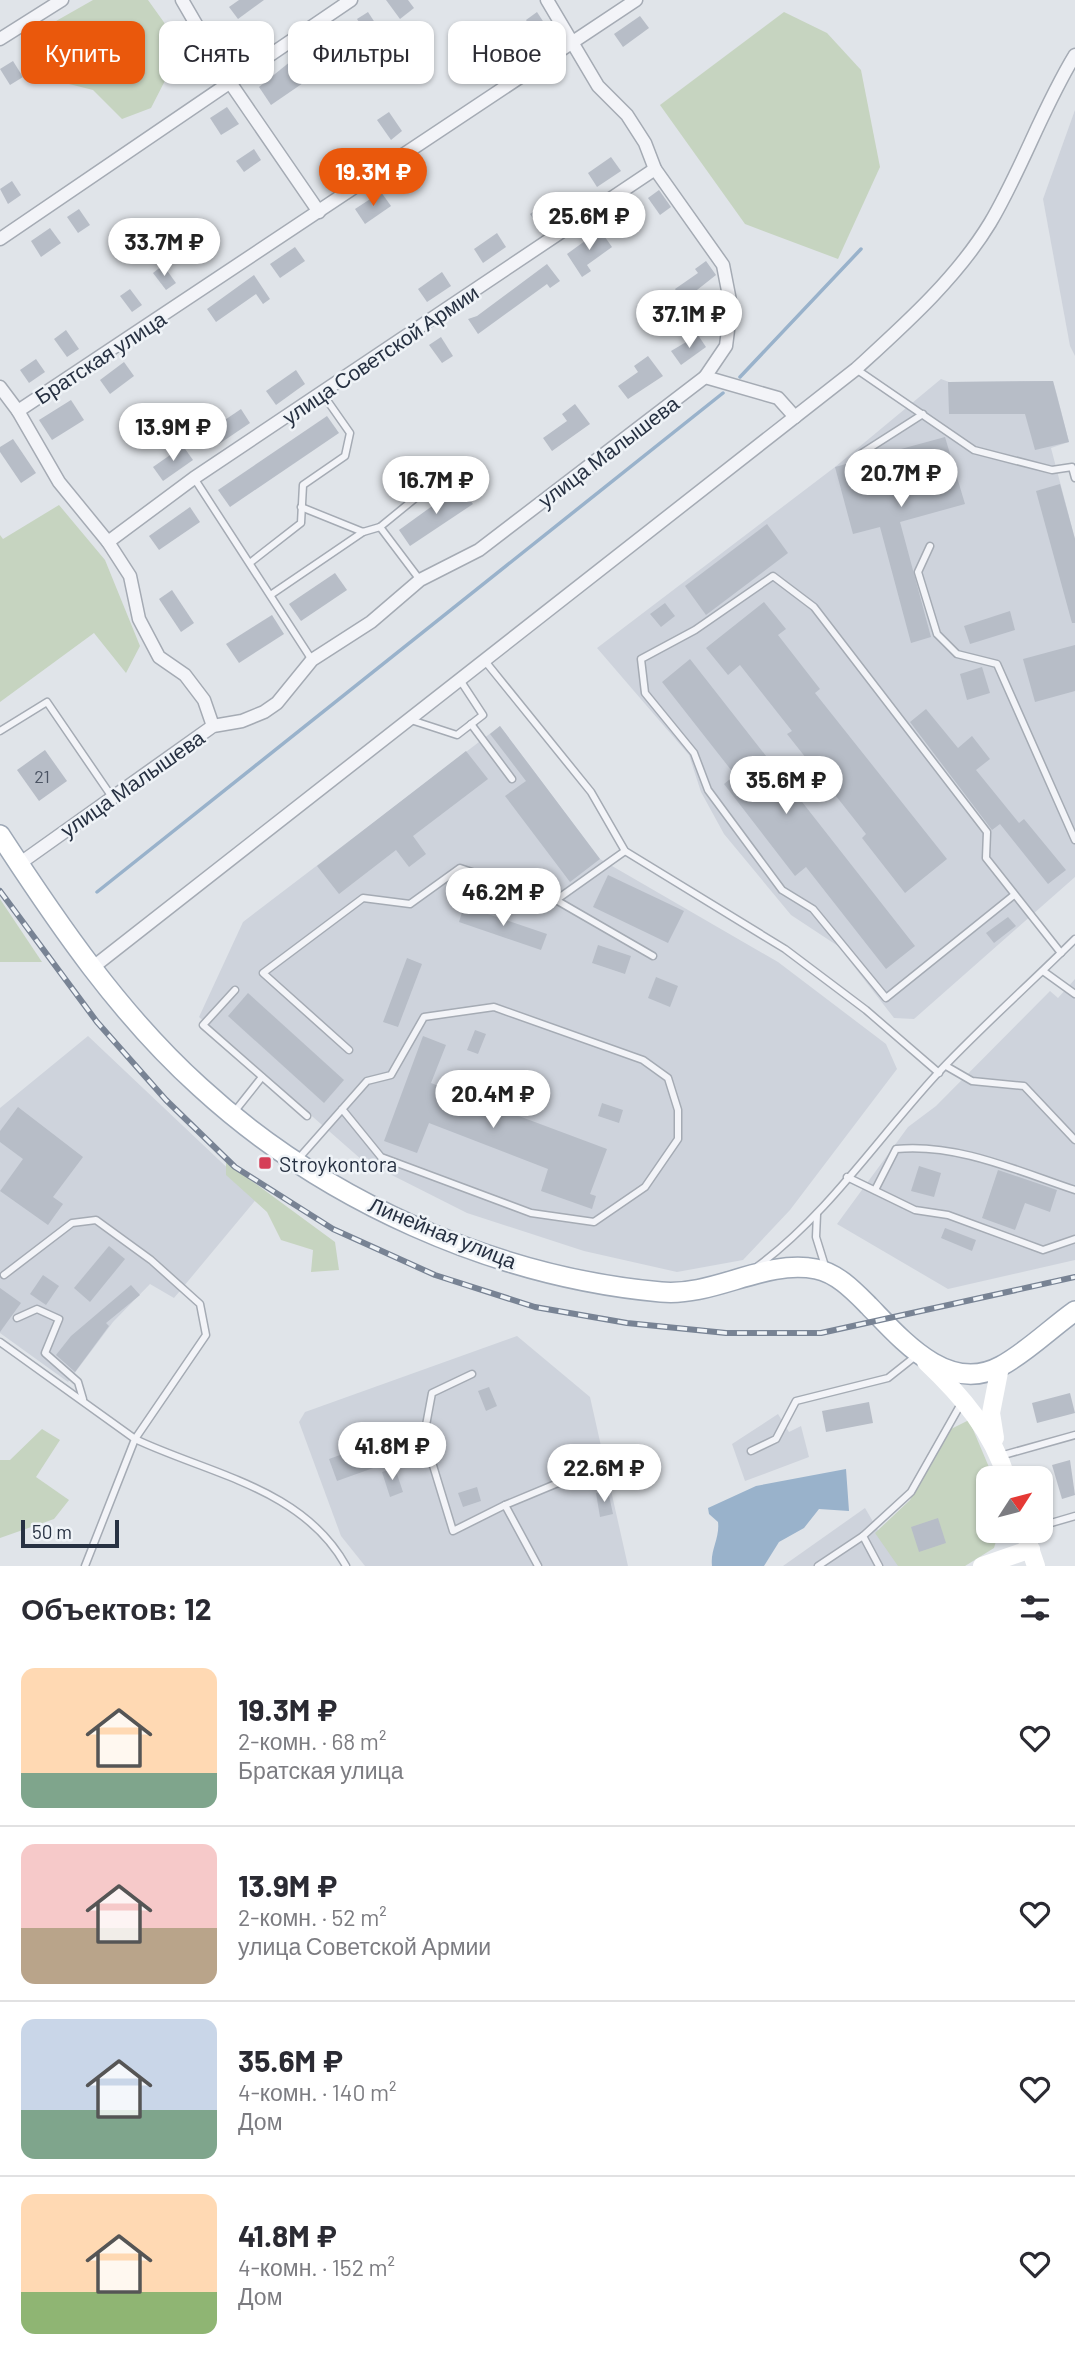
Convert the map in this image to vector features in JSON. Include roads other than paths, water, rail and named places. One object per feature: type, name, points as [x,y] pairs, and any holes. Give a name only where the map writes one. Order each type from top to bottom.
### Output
[{"type":"main road","name":"Линейная улица","points":[[0,835],[92,968],[183,1070],[232,1114],[295,1162],[398,1217],[472,1248],[539,1269],[664,1293],[708,1289],[803,1266],[827,1271]]},
{"type":"main road","points":[[827,1271],[854,1291],[918,1354],[940,1368],[958,1373],[978,1373],[1000,1367],[1075,1311]]},
{"type":"street","points":[[0,39],[62,0]]},
{"type":"street","points":[[182,0],[194,21]]},
{"type":"street","points":[[274,51],[351,0]]},
{"type":"street","name":"улица Малышева","points":[[19,864],[213,726],[242,722],[277,703],[312,660],[371,622],[421,580],[479,550],[705,377],[726,346],[732,306],[723,265],[655,169],[645,143],[627,115],[598,86],[547,0]]},
{"type":"street","name":"Братская улица","points":[[18,411],[636,0]]},
{"type":"street","points":[[92,968],[856,369],[910,318],[955,270],[990,223],[1045,107],[1075,55]]},
{"type":"street","points":[[0,239],[225,84]]},
{"type":"street","points":[[231,84],[319,212]]},
{"type":"street","name":"улица Советской Армии","points":[[108,542],[194,478],[655,169]]},
{"type":"street","points":[[705,377],[778,398],[795,417]]},
{"type":"street","points":[[0,387],[18,411],[59,482],[108,542],[130,576],[139,619],[159,657],[185,675],[204,700],[213,726]]},
{"type":"street","points":[[918,1354],[963,1400],[998,1450]]},
{"type":"street","points":[[1000,1367],[991,1413],[1003,1466]]},
{"type":"street","points":[[982,1566],[1033,1558]]},
{"type":"lane","points":[[856,369],[974,450],[1052,470],[1072,467],[1075,478]]},
{"type":"lane","points":[[251,562],[301,523],[303,485],[345,456],[350,433],[322,393]]},
{"type":"lane","points":[[862,453],[923,414]]},
{"type":"lane","points":[[194,478],[272,594],[312,660]]},
{"type":"lane","points":[[272,594],[363,532],[380,527],[429,486]]},
{"type":"lane","points":[[301,507],[363,532]]},
{"type":"lane","points":[[380,527],[421,580]]},
{"type":"lane","points":[[930,546],[918,572],[937,634],[957,654],[997,664],[1075,840]]},
{"type":"lane","points":[[1014,895],[886,998],[813,909],[782,890],[708,790],[694,753],[645,693],[641,659],[695,629],[773,576],[814,607],[987,832],[985,859],[1061,953]]},
{"type":"lane","points":[[485,661],[591,792],[625,851],[785,949],[866,1010],[939,1073]]},
{"type":"lane","points":[[409,720],[457,734],[483,715],[460,680]]},
{"type":"lane","points":[[0,731],[47,702],[113,797]]},
{"type":"lane","points":[[471,724],[512,779]]},
{"type":"lane","points":[[556,900],[625,851]]},
{"type":"lane","points":[[349,1050],[263,973],[363,898],[411,904],[460,868],[556,900],[653,956]]},
{"type":"lane","points":[[740,1280],[783,1248],[817,1214],[939,1073],[1075,939]]},
{"type":"lane","points":[[1043,971],[1075,994]]},
{"type":"lane","points":[[235,990],[203,1025],[307,1116]]},
{"type":"lane","points":[[295,1162],[367,1081],[391,1074],[424,1017],[494,1007],[643,1060],[668,1078],[678,1110],[678,1139],[645,1187],[594,1222],[531,1213],[381,1157],[342,1110]]},
{"type":"lane","points":[[946,1066],[972,1081],[1024,1086],[1075,1140]]},
{"type":"lane","points":[[232,1114],[262,1077]]},
{"type":"lane","points":[[875,1190],[896,1149],[923,1146],[970,1156],[1075,1190]]},
{"type":"lane","points":[[847,1177],[915,1210],[948,1214],[1043,1250],[1075,1239]]},
{"type":"lane","points":[[817,1214],[816,1237],[827,1271]]},
{"type":"lane","points":[[4,1275],[72,1223],[96,1220],[151,1260],[200,1304],[206,1335],[135,1439],[85,1566]]},
{"type":"lane","points":[[17,1318],[37,1309],[59,1319],[45,1353],[78,1382],[84,1399]]},
{"type":"lane","points":[[0,1342],[84,1399],[135,1439],[230,1475],[308,1518],[328,1538],[346,1566]]},
{"type":"lane","points":[[751,1451],[776,1439],[796,1401],[888,1378],[918,1354]]},
{"type":"lane","points":[[472,1374],[432,1393],[424,1436],[453,1531],[558,1483]]},
{"type":"lane","points":[[818,1566],[863,1536],[911,1492],[963,1400]]},
{"type":"lane","points":[[998,1450],[1075,1435]]},
{"type":"lane","points":[[376,1453],[424,1436]]},
{"type":"lane","points":[[505,1505],[538,1566]]},
{"type":"lane","points":[[1054,1522],[1075,1516]]},
{"type":"lane","points":[[863,1536],[879,1566]]},
{"type":"water","points":[[846,1469],[849,1511],[819,1509],[804,1528],[779,1542],[764,1566],[712,1566],[718,1522],[709,1514],[708,1508],[756,1486]]},
{"type":"waterway","points":[[740,377],[861,249]]},
{"type":"waterway","points":[[97,892],[723,393]]},
{"type":"railway","points":[[0,891],[97,1022],[166,1100],[235,1167],[333,1229],[435,1275],[535,1307],[627,1323],[726,1333],[821,1333],[1075,1277]]},
{"type":"place","name":"Stroykontora","points":[[265,1163]]}]
